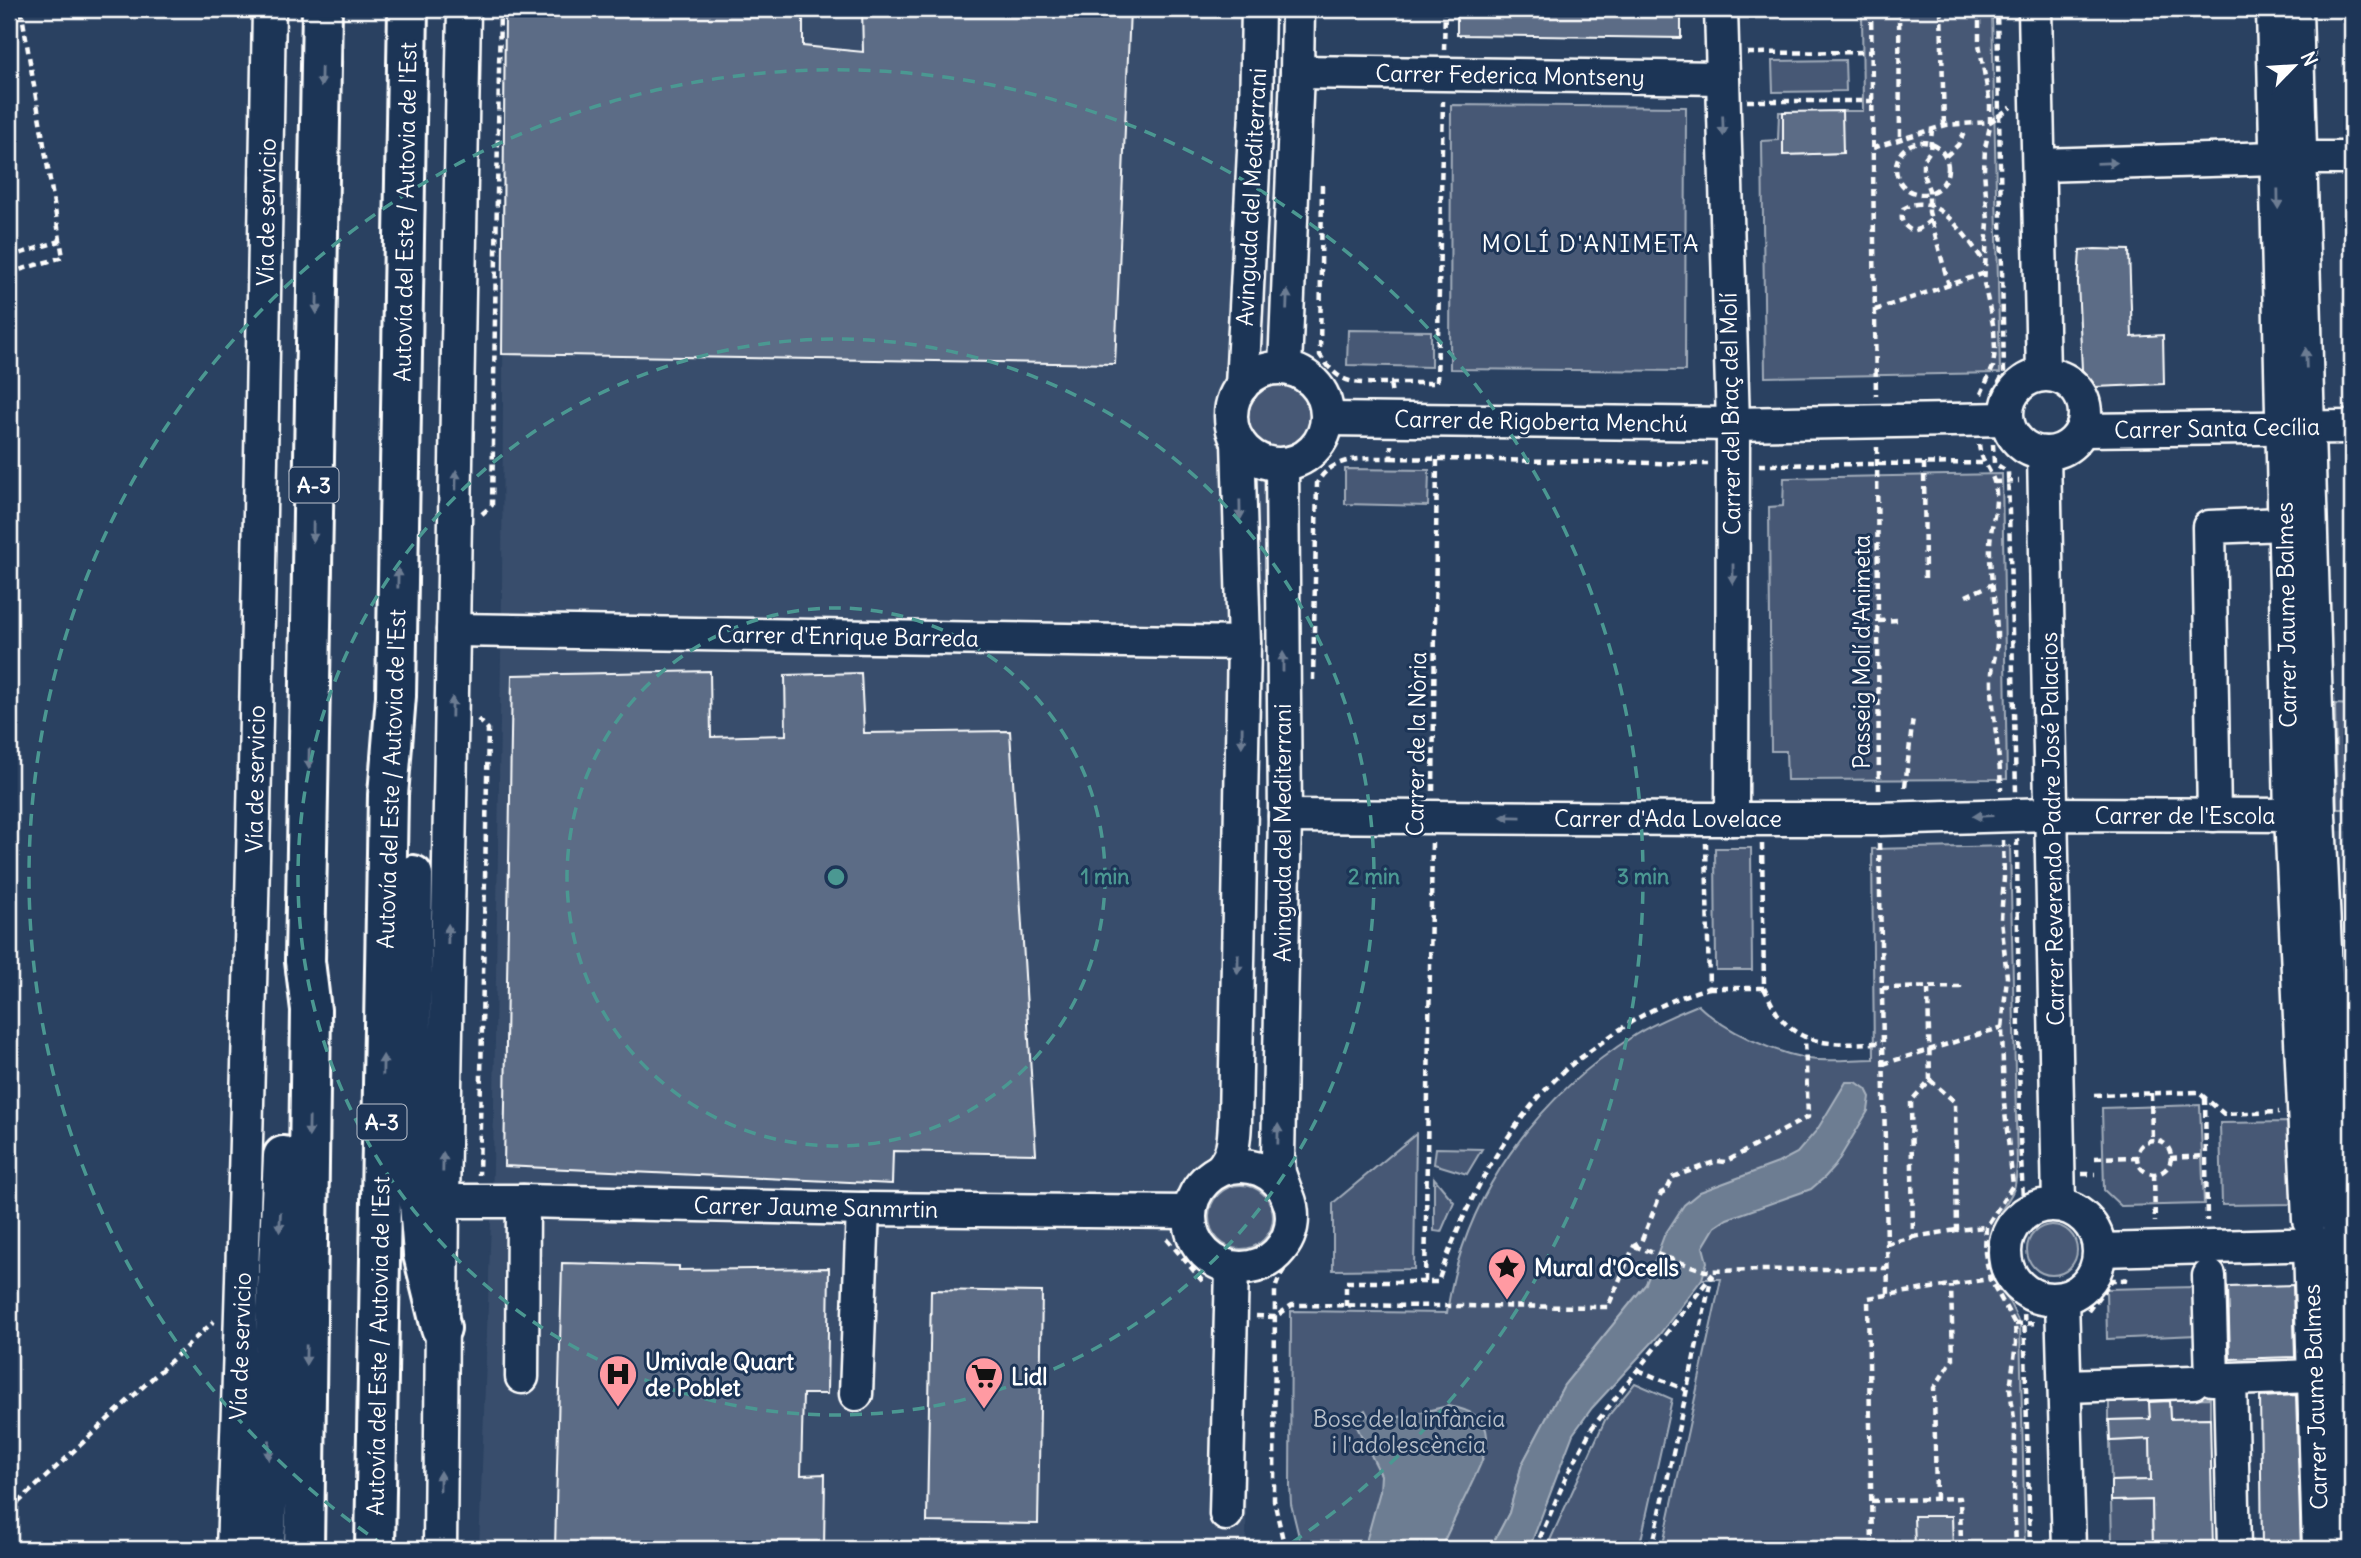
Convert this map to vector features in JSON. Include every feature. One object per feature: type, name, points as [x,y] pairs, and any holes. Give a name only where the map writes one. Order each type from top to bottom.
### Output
[{"type":"highway","name":"A-3","points":[[304,1549],[311,1010],[305,961],[322,9]]},
{"type":"highway","name":"Autovía del Este / Autovia de l'Est","points":[[374,1549],[388,795],[396,696],[408,9]]},
{"type":"highway","points":[[396,696],[414,792],[411,1106],[423,1254],[441,1328]]},
{"type":"highway","points":[[265,1549],[288,1009],[305,961]]},
{"type":"street","name":"Vía de servicio","points":[[233,1549],[255,796],[269,9]]},
{"type":"street","points":[[440,1549],[441,1328],[464,9]]},
{"type":"street","name":"Avinguda del Mediterrani","points":[[1242,386],[1256,112],[1258,9]]},
{"type":"street","name":"Avinguda del Mediterrani","points":[[1284,368],[1298,9]]},
{"type":"street","name":"Carrer del Braç del Molí","points":[[1721,9],[1733,424],[1733,819]]},
{"type":"street","points":[[2035,9],[2043,374]]},
{"type":"street","name":"Carrer Jaume Balmes","points":[[2273,9],[2288,158],[2305,815],[2304,1111],[2330,1235],[2314,1376],[2319,1549]]},
{"type":"street","name":"Carrer Jaume Balmes","points":[[2288,158],[2296,9]]},
{"type":"street","name":"Carrer Federica Montseny","points":[[1297,72],[1722,78]]},
{"type":"street","points":[[2039,165],[2352,158]]},
{"type":"street","points":[[1284,368],[1311,379],[1321,391],[1328,419],[1321,441],[1313,450],[1293,462],[1268,463],[1256,458],[1238,441],[1231,413],[1242,386],[1256,373],[1284,368]]},
{"type":"street","points":[[2043,374],[2067,380],[2082,398],[2084,420],[2076,440],[2056,452],[2044,453],[2023,446],[2010,429],[1992,419],[2007,408],[2015,389],[2023,382],[2043,374]]},
{"type":"street","name":"Carrer Santa Cecília","points":[[2295,417],[2352,405]]},
{"type":"street","name":"Carrer Jaume Balmes","points":[[2295,417],[2284,524],[2305,815],[2350,1549]]},
{"type":"street","name":"Carrer Santa Cecília","points":[[2084,420],[2295,417],[2352,427]]},
{"type":"street","name":"Carrer de Rigoberta Menchú","points":[[1328,419],[1733,424],[1992,419]]},
{"type":"street","name":"Avinguda del Mediterrani","points":[[1221,1170],[1230,1159],[1235,1121],[1244,643],[1238,441]]},
{"type":"street","name":"Carrer Reverendo Padre José Palacios","points":[[2044,453],[2059,1205]]},
{"type":"street","name":"Avinguda del Mediterrani","points":[[1282,464],[1284,816],[1278,1157],[1279,1173],[1297,1206]]},
{"type":"street","points":[[2214,815],[2209,527],[2284,524]]},
{"type":"street","name":"Carrer d'Enrique Barreda","points":[[453,630],[1244,643]]},
{"type":"street","name":"Carrer de l'Escola","points":[[2051,814],[2305,815]]},
{"type":"street","name":"Carrer d'Ada Lovelace","points":[[1284,816],[1879,819],[2051,814]]},
{"type":"street","points":[[1237,1166],[1254,1167],[1269,1174],[1297,1206],[1284,1244],[1274,1256],[1247,1268],[1232,1268],[1217,1263],[1205,1254],[1196,1242],[1190,1227],[1189,1212],[1199,1186],[1209,1176],[1237,1166]]},
{"type":"street","points":[[522,1377],[523,1200]]},
{"type":"street","name":"Carrer Jaume Sanmrtin","points":[[443,1201],[523,1200],[863,1209],[1189,1212]]},
{"type":"street","points":[[2062,1310],[2045,1299],[2029,1294],[2017,1284],[2008,1269],[2005,1253],[2007,1237],[2015,1222],[2027,1211],[2042,1205],[2059,1205],[2083,1216],[2097,1237],[2112,1250]]},
{"type":"street","points":[[856,1394],[863,1209]]},
{"type":"street","points":[[2068,1549],[2062,1310],[2094,1276],[2098,1263],[2112,1250],[2330,1235]]},
{"type":"street","points":[[1226,1514],[1232,1268]]},
{"type":"street","points":[[2209,1276],[2212,1379],[2314,1376]]},
{"type":"street","points":[[2230,1379],[2234,1549]]},
{"type":"street","points":[[2065,1386],[2193,1382]]},
{"type":"path","points":[[9,273],[63,257],[21,9]]},
{"type":"path","points":[[481,527],[482,514],[492,505],[500,9]]},
{"type":"path","points":[[1322,183],[1320,355],[1341,379],[1350,383],[1437,383],[1445,9]]},
{"type":"path","name":"Passeig Molí d'Animeta","points":[[1871,9],[1879,819],[1888,1296]]},
{"type":"path","points":[[1899,9],[1900,140]]},
{"type":"path","points":[[1941,9],[1944,126]]},
{"type":"path","points":[[1979,9],[1979,44],[1990,104],[1984,170],[1988,221],[1984,283],[1994,329],[1995,349],[1993,367],[1978,401],[1992,419]]},
{"type":"path","points":[[1994,463],[1993,394],[2004,373],[1997,9]]},
{"type":"path","points":[[1722,78],[1872,52]]},
{"type":"path","points":[[1722,78],[1872,101]]},
{"type":"path","points":[[1873,148],[1944,126],[1990,122],[2013,106],[2037,106]]},
{"type":"path","points":[[1932,130],[1930,151],[1923,161],[1923,174],[1929,193],[1931,220],[1949,286]]},
{"type":"path","points":[[1946,156],[1958,145],[1964,133]]},
{"type":"path","points":[[1915,142],[1931,143],[1946,156],[1948,173],[1939,188],[1929,193],[1916,194],[1901,185],[1895,169],[1900,152],[1915,142]]},
{"type":"path","points":[[1890,143],[1900,152]]},
{"type":"path","points":[[1931,220],[1912,231],[1904,226],[1901,219],[1903,209],[1920,203],[1939,209],[1955,224],[1986,264]]},
{"type":"path","points":[[9,257],[60,241]]},
{"type":"path","points":[[1875,310],[1985,274]]},
{"type":"path","points":[[1390,383],[1391,458]]},
{"type":"path","points":[[1871,1501],[1960,1498],[1961,1548],[2016,1548],[2015,1426],[2010,1389],[2016,1343],[2015,1324],[1990,1279],[1985,1253],[1986,1227],[2013,1185],[2004,1103],[2003,1027],[2007,976],[2001,919],[2009,815],[1993,682],[1995,644],[1990,544],[1996,514],[1996,491],[1991,470],[1979,455],[1992,419]]},
{"type":"path","points":[[1313,687],[1317,483],[1321,476],[1339,463],[1352,458],[1733,465],[1994,463],[2008,472],[2009,815],[2023,1199]]},
{"type":"path","name":"Carrer de la Nòria","points":[[1425,1282],[1437,459]]},
{"type":"path","points":[[1924,463],[1925,579]]},
{"type":"path","points":[[1966,596],[1993,584]]},
{"type":"path","points":[[1878,621],[1898,620]]},
{"type":"path","points":[[1905,787],[1913,717]]},
{"type":"path","points":[[478,719],[488,729],[479,1201]]},
{"type":"path","points":[[1733,819],[1764,988],[1777,1014],[1805,1038],[1821,1044],[1883,1043]]},
{"type":"path","points":[[1709,989],[1733,819]]},
{"type":"path","points":[[1882,988],[1960,987],[1960,982]]},
{"type":"path","points":[[1913,1237],[1911,1101],[1930,1080],[1928,987]]},
{"type":"path","points":[[1346,1306],[1346,1282],[1438,1282],[1470,1202],[1500,1148],[1524,1114],[1567,1068],[1631,1021],[1680,996],[1709,989],[1764,988]]},
{"type":"path","points":[[1883,1064],[2003,1027]]},
{"type":"path","points":[[1231,1316],[1275,1317],[1292,1305],[1608,1307],[1634,1246],[1641,1242],[1661,1193],[1667,1190],[1673,1177],[1717,1161],[1725,1162],[1808,1117],[1805,1038]]},
{"type":"path","points":[[1930,1080],[1955,1102],[1957,1230]]},
{"type":"path","points":[[2094,1095],[2198,1092],[2224,1114],[2304,1111]]},
{"type":"path","points":[[2151,1093],[2152,1140]]},
{"type":"path","points":[[2205,1098],[2207,1222]]},
{"type":"path","points":[[2152,1140],[2166,1145],[2170,1158],[2164,1170],[2154,1173],[2144,1171],[2137,1157],[2140,1146],[2152,1140]]},
{"type":"path","points":[[2170,1158],[2206,1156]]},
{"type":"path","points":[[2095,1158],[2137,1157]]},
{"type":"path","points":[[2154,1173],[2155,1222]]},
{"type":"path","points":[[1285,1549],[1273,1500],[1275,1317],[1278,1280],[1305,1236],[1297,1206]]},
{"type":"path","points":[[1147,1213],[1147,1236],[1164,1237],[1203,1280],[1209,1291]]},
{"type":"path","points":[[1886,1244],[1913,1237],[1986,1227]]},
{"type":"path","points":[[1634,1246],[1713,1272],[1887,1268]]},
{"type":"path","points":[[2015,1324],[2062,1310],[2081,1320],[2112,1280],[2125,1280],[2112,1250]]},
{"type":"path","points":[[1535,1549],[1567,1475],[1592,1428],[1713,1272]]},
{"type":"path","points":[[1652,1549],[1713,1272]]},
{"type":"path","points":[[1872,1549],[1868,1298],[1990,1279]]},
{"type":"path","points":[[1936,1499],[1934,1388],[1953,1359],[1951,1286]]},
{"type":"path","points":[[9,1511],[242,1295]]},
{"type":"path","points":[[1638,1370],[1686,1390]]},
{"type":"shaded area","points":[[505,9],[1276,9],[1248,1301],[1246,1549],[479,1549],[493,1168],[502,595]]},
{"type":"shaded area","points":[[2338,831],[2352,831],[2352,1207],[2349,1206]]},
{"type":"shaded area","points":[[1846,1082],[1856,1082],[1866,1089],[1870,1097],[1868,1111],[1835,1166],[1811,1189],[1727,1219],[1715,1227],[1703,1247],[1707,1262],[1702,1279],[1659,1335],[1592,1408],[1573,1434],[1529,1549],[1490,1549],[1509,1513],[1522,1464],[1564,1385],[1646,1284],[1664,1236],[1684,1205],[1700,1192],[1778,1163],[1797,1153],[1817,1130]]},
{"type":"shaded area","points":[[1448,1406],[1478,1418],[1485,1426],[1487,1437],[1486,1449],[1476,1475],[1440,1549],[1364,1549],[1380,1491],[1381,1475],[1352,1417],[1365,1410],[1372,1423]]},
{"type":"green space","points":[[1862,9],[1992,9],[2000,373],[1765,377],[1762,141],[1778,140],[1779,112],[1783,112],[1783,155],[1842,153],[1842,111],[1863,111]]},
{"type":"green space","points":[[1845,60],[1846,91],[1773,92],[1772,61]]},
{"type":"green space","points":[[1451,105],[1686,107],[1685,371],[1450,369]]},
{"type":"green space","points":[[1348,330],[1431,331],[1431,367],[1347,365]]},
{"type":"green space","points":[[1281,385],[1304,395],[1314,418],[1304,441],[1281,451],[1258,441],[1248,418],[1258,395]]},
{"type":"green space","points":[[1345,469],[1429,470],[1428,506],[1345,504]]},
{"type":"green space","points":[[2002,474],[2007,779],[1787,780],[1786,751],[1771,751],[1769,507],[1783,506],[1784,478]]},
{"type":"green space","points":[[2335,704],[2352,705],[2352,809],[2337,809]]},
{"type":"green space","name":"Bosc de la infància i l'adolescència","points":[[2010,846],[2017,1164],[2014,1188],[1994,1223],[1990,1250],[1996,1276],[2020,1325],[2025,1549],[1662,1549],[1721,1279],[1702,1279],[1654,1262],[1646,1284],[1564,1385],[1522,1464],[1509,1513],[1490,1549],[1302,1549],[1291,1504],[1290,1486],[1291,1311],[1447,1313],[1456,1270],[1469,1229],[1510,1153],[1537,1119],[1599,1060],[1635,1035],[1673,1015],[1698,1005],[1735,1032],[1779,1051],[1817,1060],[1874,1059],[1872,849]]},
{"type":"green space","points":[[1715,848],[1751,848],[1752,970],[1716,970]]},
{"type":"green space","points":[[2200,1105],[2204,1204],[2121,1206],[2104,1190],[2102,1108]]},
{"type":"green space","points":[[2291,1122],[2293,1204],[2222,1205],[2220,1123]]},
{"type":"green space","points":[[1416,1134],[1414,1269],[1333,1270],[1333,1203]]},
{"type":"green space","points":[[1436,1148],[1482,1149],[1467,1174],[1434,1164]]},
{"type":"green space","points":[[1434,1178],[1454,1202],[1441,1232],[1434,1231]]},
{"type":"green space","points":[[1235,1185],[1247,1185],[1264,1194],[1271,1205],[1271,1229],[1264,1240],[1247,1249],[1235,1249],[1223,1244],[1214,1235],[1209,1223],[1209,1211],[1214,1199],[1223,1190]]},
{"type":"green space","points":[[2052,1225],[2070,1232],[2077,1250],[2070,1268],[2052,1275],[2034,1268],[2027,1250],[2034,1232]]},
{"type":"green space","points":[[2195,1287],[2197,1335],[2107,1339],[2106,1289]]},
{"type":"green space","points":[[1635,1383],[1672,1399],[1639,1549],[1546,1549],[1605,1420]]},
{"type":"green space","points":[[2210,1398],[2210,1418],[2170,1419],[2169,1399]]},
{"type":"green space","points":[[2149,1399],[2150,1419],[2109,1420],[2109,1400]]},
{"type":"green space","points":[[2150,1439],[2151,1480],[2111,1481],[2110,1441]]},
{"type":"green space","points":[[2152,1500],[2153,1540],[2112,1542],[2111,1501]]},
{"type":"building","points":[[505,9],[803,9],[803,46],[863,52],[862,9],[1130,9],[1115,364],[502,354]]},
{"type":"building","points":[[1457,9],[1681,9],[1681,38],[1457,35]]},
{"type":"building","points":[[1842,111],[1843,153],[1783,155],[1783,112]]},
{"type":"building","points":[[2080,250],[2129,250],[2132,337],[2163,335],[2164,384],[2096,387],[2082,370],[2078,282]]},
{"type":"building","points":[[710,671],[711,737],[786,735],[785,675],[861,673],[864,733],[1010,731],[1036,1154],[893,1151],[892,1184],[504,1166],[512,675]]},
{"type":"building","points":[[562,1263],[679,1266],[679,1270],[829,1268],[827,1394],[803,1394],[801,1475],[825,1474],[824,1549],[555,1549]]},
{"type":"building","points":[[2293,1285],[2295,1357],[2230,1359],[2228,1287]]},
{"type":"building","name":"Lidl","points":[[931,1290],[1042,1292],[1038,1524],[927,1522]]},
{"type":"building","points":[[2296,1395],[2301,1549],[2262,1549],[2260,1397]]},
{"type":"building","points":[[2169,1401],[2170,1419],[2210,1418],[2213,1549],[2153,1549],[2152,1500],[2111,1501],[2111,1481],[2151,1480],[2150,1439],[2110,1441],[2109,1420],[2150,1419],[2149,1402]]},
{"type":"building","points":[[1914,1516],[1952,1516],[1953,1549],[1915,1549]]},
{"type":"place","name":"Mural d'Ocells","points":[[1507,1301]]},
{"type":"place","name":"Umivale Quart de Poblet","points":[[618,1408]]},
{"type":"place","name":"Lidl","points":[[984,1410]]},
{"type":"district","name":"MOLÍ D'ANIMETA","points":[[1591,243]]}]
